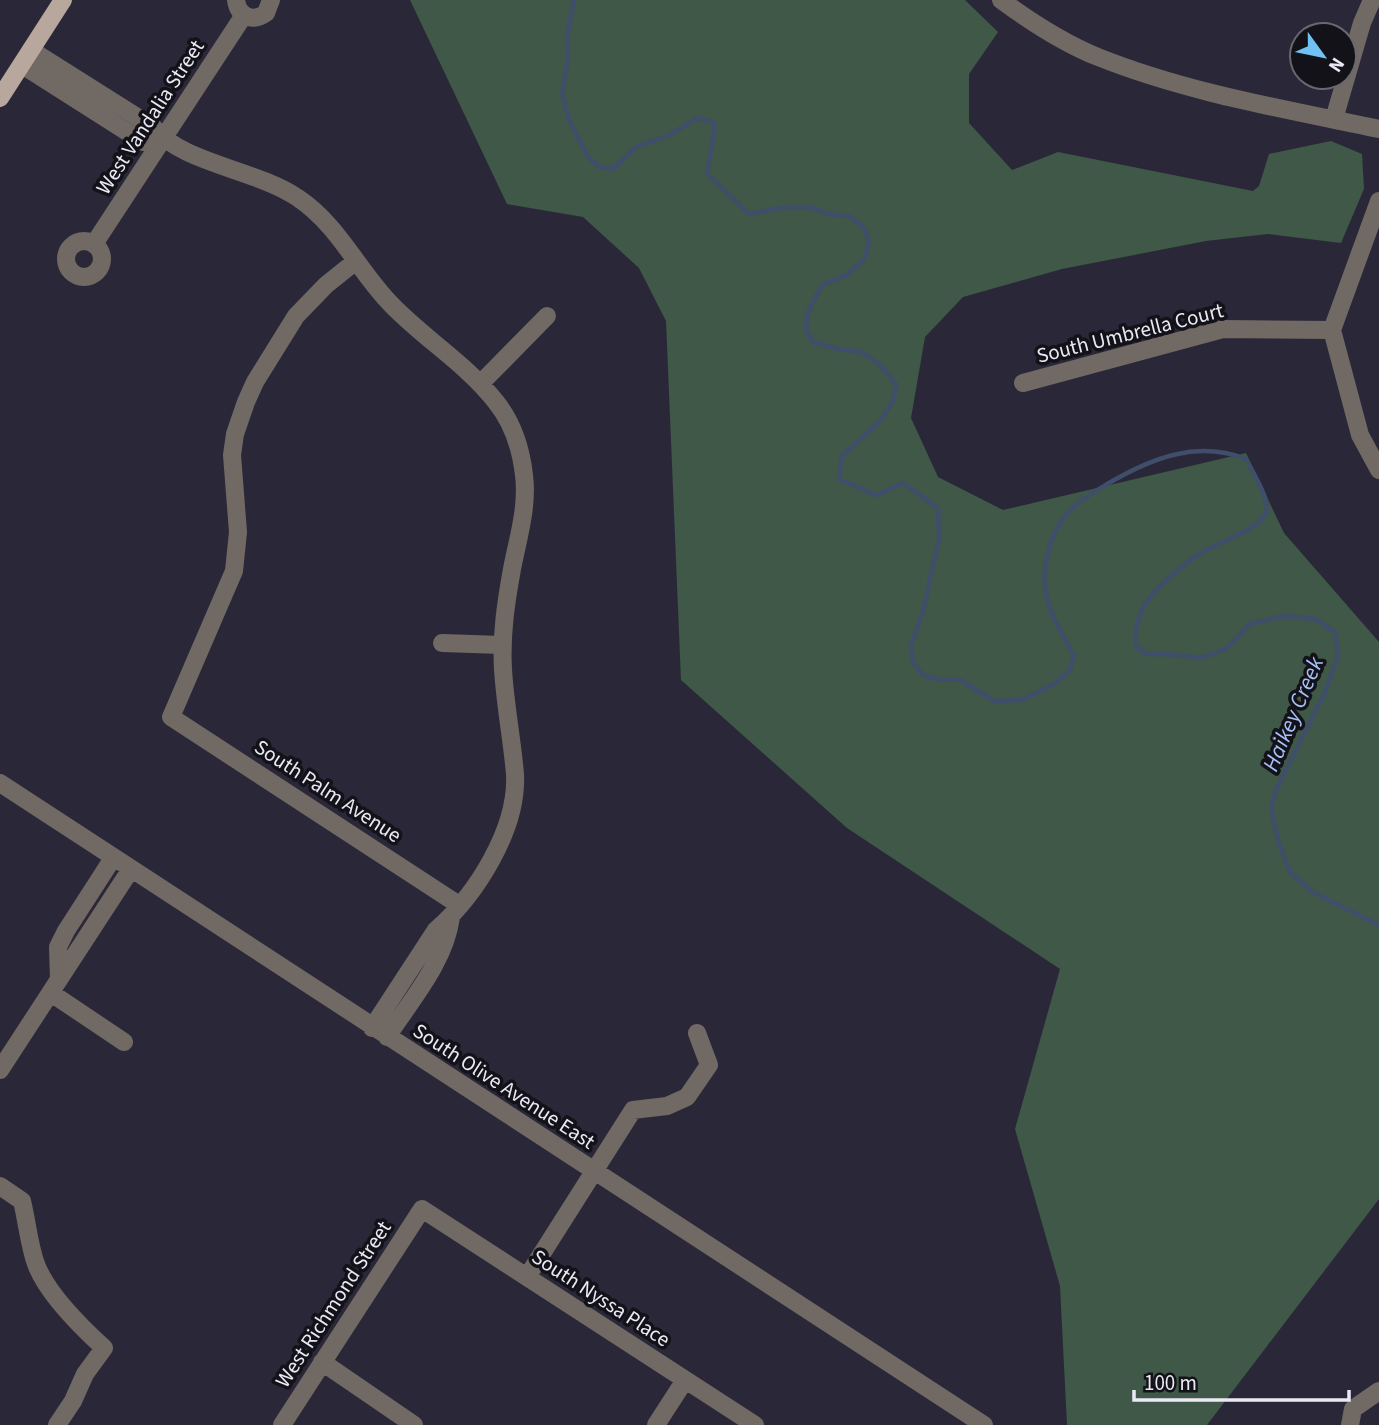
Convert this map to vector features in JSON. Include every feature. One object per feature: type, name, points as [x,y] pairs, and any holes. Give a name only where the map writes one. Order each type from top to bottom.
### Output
[{"type":"main road","points":[[0,98],[63,0]]},
{"type":"street","name":"West Vandalia Street","points":[[94,244],[162,139],[240,8],[249,18],[261,17],[269,9],[271,0]]},
{"type":"street","points":[[1001,0],[1059,38],[1096,56],[1158,79],[1379,129]]},
{"type":"street","points":[[1023,16],[1034,0]]},
{"type":"street","points":[[1334,119],[1362,23],[1372,0]]},
{"type":"street","points":[[26,57],[153,127],[162,139],[286,189],[326,221],[386,300],[405,320],[480,384],[497,403],[517,439],[524,477],[523,519],[507,597],[502,645],[505,698],[515,776],[513,800],[500,845],[455,911],[449,936],[439,956],[380,1033]]},
{"type":"street","points":[[1379,201],[1332,330],[1360,435],[1379,470]]},
{"type":"street","name":"South Palm Avenue","points":[[356,261],[296,316],[255,382],[246,402],[235,434],[232,455],[238,532],[234,571],[172,717],[455,911]]},
{"type":"street","points":[[480,384],[547,316]]},
{"type":"street","name":"South Umbrella Court","points":[[1023,383],[1223,329],[1332,330]]},
{"type":"street","points":[[442,643],[502,645]]},
{"type":"street","name":"South Olive Avenue East","points":[[0,783],[985,1425]]},
{"type":"street","points":[[55,986],[58,947],[113,858]]},
{"type":"street","points":[[0,1070],[131,869]]},
{"type":"street","points":[[55,986],[124,1042]]},
{"type":"street","points":[[527,1277],[633,1110],[667,1106],[687,1097],[709,1065],[697,1033]]},
{"type":"street","points":[[0,1186],[22,1201],[37,1265],[52,1291],[79,1325],[104,1348],[85,1374],[73,1401],[57,1425]]},
{"type":"street","name":"South Nyssa Place","points":[[422,1209],[755,1425]]},
{"type":"street","name":"West Richmond Street","points":[[282,1425],[422,1209]]},
{"type":"street","points":[[322,1362],[414,1425]]},
{"type":"street","points":[[656,1425],[685,1380]]},
{"type":"street","points":[[1350,1425],[1353,1409],[1379,1391]]},
{"type":"green space","points":[[410,0],[965,0],[998,32],[969,74],[969,123],[1012,170],[1058,152],[1253,191],[1259,186],[1269,154],[1331,141],[1362,154],[1364,189],[1341,243],[1268,234],[1206,241],[1062,269],[963,297],[925,337],[911,418],[938,477],[1003,510],[1246,453],[1284,533],[1379,642],[1379,1199],[1207,1425],[1067,1425],[1060,1286],[1015,1129],[1060,969],[847,828],[681,680],[666,321],[639,268],[583,217],[507,204]]},
{"type":"waterway","name":"Haikey Creek","points":[[574,0],[567,37],[568,59],[562,93],[569,120],[588,157],[600,167],[613,169],[636,147],[667,136],[698,118],[712,122],[715,127],[707,173],[749,214],[786,207],[810,207],[828,214],[850,216],[864,228],[869,242],[864,260],[846,275],[822,285],[807,314],[806,330],[813,342],[862,352],[880,365],[896,384],[893,401],[881,420],[842,456],[839,479],[876,495],[903,483],[938,508],[939,540],[923,611],[911,645],[913,662],[923,675],[936,679],[961,680],[994,701],[1022,700],[1054,684],[1070,670],[1074,656],[1049,604],[1045,582],[1046,564],[1057,528],[1069,511],[1125,474],[1175,454],[1210,451],[1246,459],[1265,497],[1265,515],[1240,534],[1196,556],[1159,586],[1146,603],[1137,623],[1136,646],[1146,654],[1202,658],[1227,648],[1250,624],[1284,616],[1315,619],[1335,632],[1338,656],[1325,692],[1276,790],[1271,808],[1278,841],[1290,872],[1311,891],[1379,925]]}]
